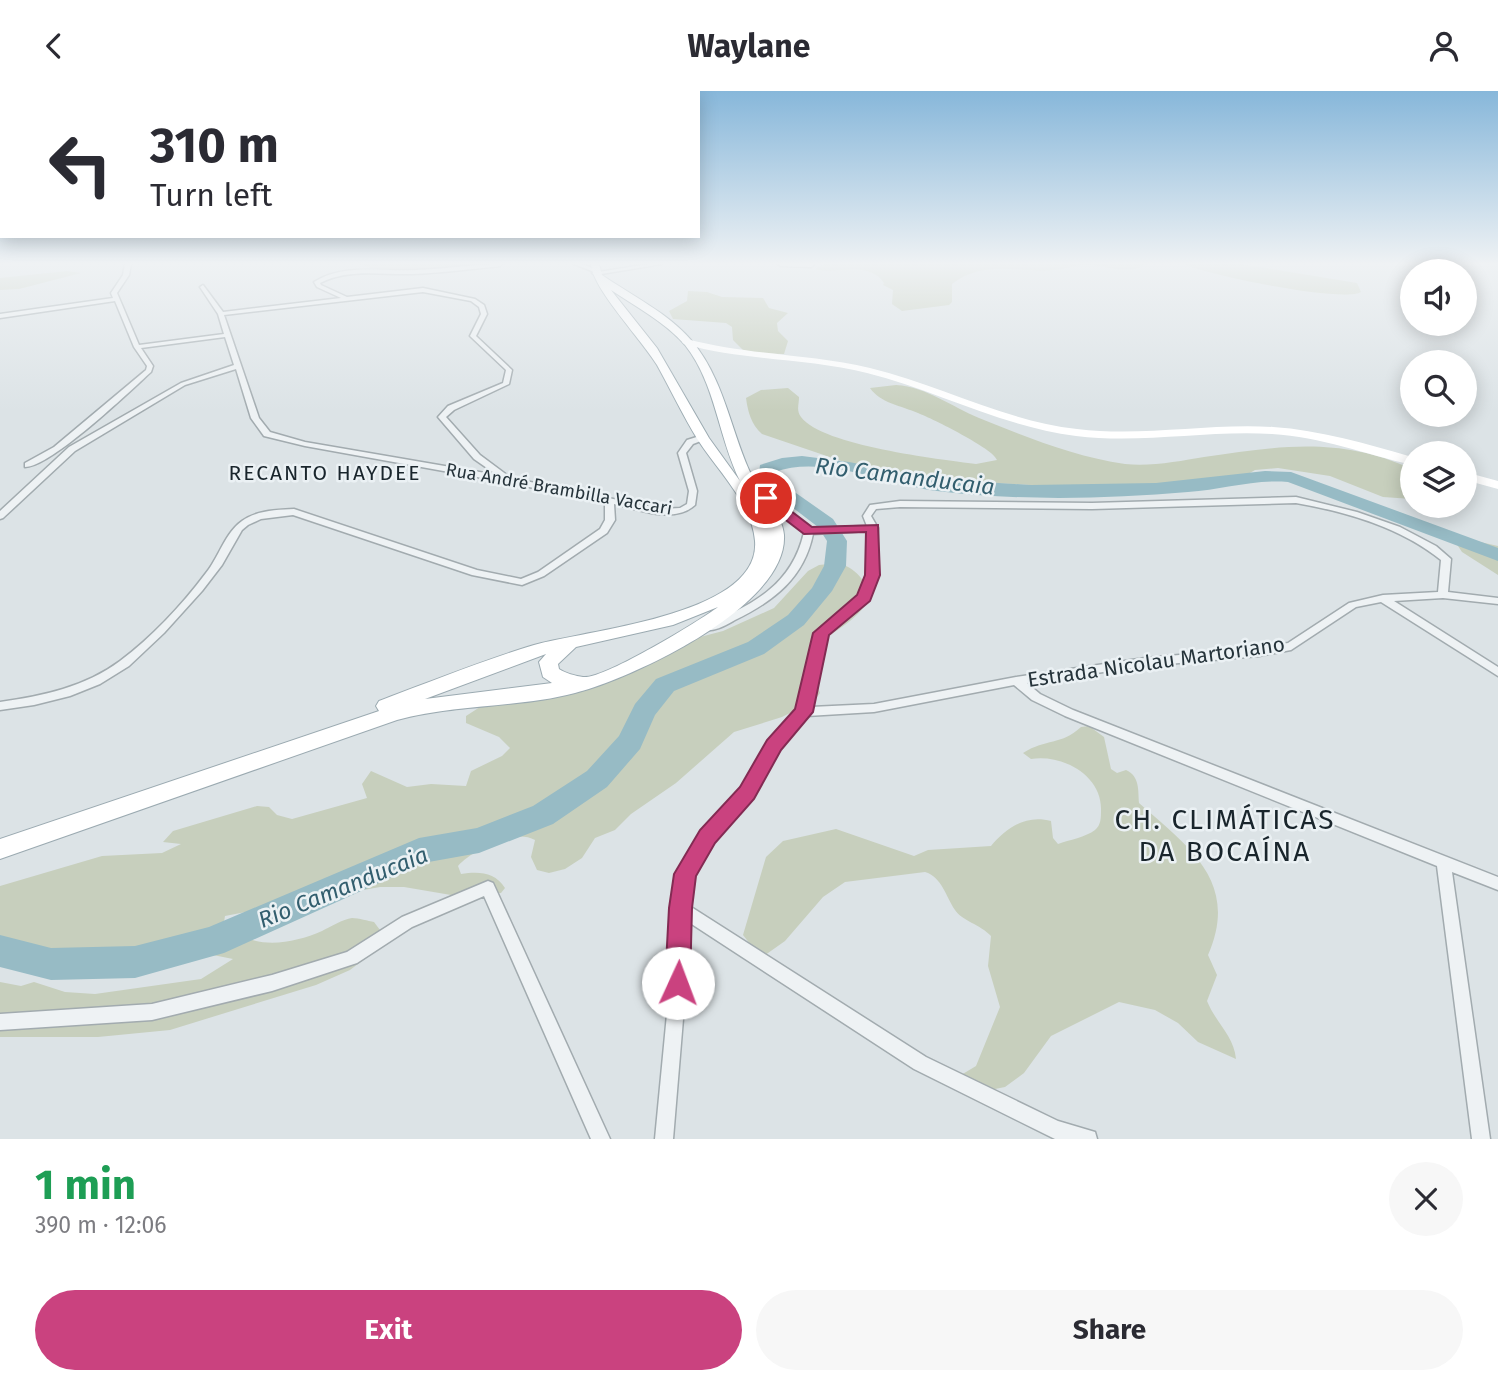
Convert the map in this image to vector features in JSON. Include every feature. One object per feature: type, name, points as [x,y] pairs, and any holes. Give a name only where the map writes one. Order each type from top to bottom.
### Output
[{"type":"main road","points":[[0,849],[71,828],[318,735],[364,714],[540,650],[668,622],[721,600],[753,573],[762,556],[759,524],[702,437],[657,352],[625,313]]},
{"type":"main road","points":[[318,735],[398,712],[574,686],[612,672],[696,633],[753,587],[774,554],[776,535],[747,483],[729,441],[713,383],[687,342],[653,313]]},
{"type":"main road","points":[[643,334],[645,328],[651,326],[674,328]]},
{"type":"main road","points":[[687,342],[718,351],[871,371],[984,411],[1072,432],[1123,437],[1279,431],[1352,444],[1400,458]]},
{"type":"main road","points":[[705,369],[715,358],[752,356]]},
{"type":"main road","points":[[1477,480],[1498,485]]},
{"type":"main road","points":[[589,638],[552,656],[548,662],[550,672],[562,681],[612,672]]},
{"type":"street","points":[[0,316],[21,313]]},
{"type":"street","points":[[28,465],[57,449],[144,377],[150,366],[137,347],[123,313]]},
{"type":"street","points":[[221,314],[230,313]]},
{"type":"street","points":[[484,313],[473,336],[509,370],[509,377],[506,384],[451,408],[442,417],[477,457],[510,480]]},
{"type":"street","name":"Rua André Brambilla Vaccari","points":[[221,314],[255,418],[267,434],[305,444],[510,480],[662,512],[682,511],[691,505],[693,491],[682,453],[690,442],[702,437]]},
{"type":"street","points":[[137,347],[228,335]]},
{"type":"street","points":[[0,516],[72,449],[183,384],[238,366]]},
{"type":"street","points":[[747,483],[809,531],[867,528]]},
{"type":"street","points":[[664,1139],[678,983],[680,908],[685,874],[707,837],[747,793],[774,745],[804,712],[821,633],[864,597],[872,575],[867,516],[873,506],[1092,506],[1296,499],[1324,504],[1366,518],[1436,549],[1447,559],[1443,595]]},
{"type":"street","points":[[0,706],[50,700],[81,689],[125,662],[198,589],[218,565],[239,527],[262,515],[294,512],[475,573],[522,582],[541,574],[604,531],[610,520],[608,501]]},
{"type":"street","points":[[696,633],[765,601],[796,567],[808,544],[809,531]]},
{"type":"street","name":"Estrada Nicolau Martoriano","points":[[804,712],[874,708],[1016,681],[1145,662],[1259,652],[1291,646],[1353,605],[1383,599],[1443,595],[1498,601]]},
{"type":"street","points":[[1383,599],[1498,672]]},
{"type":"street","points":[[1016,681],[1036,697],[1069,713],[1498,884]]},
{"type":"street","points":[[1444,863],[1481,1139]]},
{"type":"street","points":[[0,1021],[152,1012],[272,983],[351,958],[407,922],[488,888],[601,1139]]},
{"type":"street","points":[[680,908],[920,1063],[1056,1130],[1088,1139]]},
{"type":"green space","points":[[670,313],[788,313],[777,323],[778,331],[788,341],[784,354],[746,353],[733,340],[732,327],[726,323],[673,319]]},
{"type":"green space","points":[[896,385],[918,389],[1015,432],[1088,457],[1125,464],[1165,463],[1284,447],[1334,448],[1360,452],[1400,465],[1400,498],[1383,497],[1330,476],[1278,468],[1255,470],[1236,481],[1153,491],[913,479],[862,468],[762,434],[751,417],[746,398],[761,390],[788,388],[799,397],[798,410],[801,417],[813,427],[832,436],[936,459],[976,464],[997,460],[986,449],[962,435],[926,416],[885,401],[870,388]]},
{"type":"green space","points":[[1458,537],[1498,546],[1498,575],[1462,552],[1454,540]]},
{"type":"green space","points":[[838,563],[859,576],[866,586],[868,600],[855,617],[822,642],[808,659],[820,693],[814,701],[782,717],[734,732],[676,783],[631,814],[615,830],[595,838],[582,858],[565,869],[549,873],[537,870],[531,857],[535,840],[516,837],[494,842],[473,853],[458,866],[461,874],[480,873],[496,879],[505,888],[501,893],[451,895],[404,887],[380,887],[358,891],[321,906],[296,902],[225,916],[224,922],[245,938],[270,943],[297,940],[352,918],[374,922],[383,934],[371,954],[350,970],[316,985],[170,1030],[98,1037],[0,1037],[0,982],[21,986],[34,982],[65,992],[95,994],[201,979],[233,959],[208,954],[177,954],[113,964],[82,965],[55,957],[22,959],[0,950],[0,886],[102,856],[162,853],[181,844],[163,842],[173,831],[257,806],[269,807],[277,815],[292,819],[367,798],[362,784],[371,771],[407,787],[431,784],[466,786],[471,771],[502,756],[510,748],[499,737],[466,723],[466,716],[480,707],[603,679],[681,642],[723,631],[774,608],[808,571],[819,565]]},
{"type":"green space","points":[[1089,726],[1104,737],[1111,769],[1117,773],[1126,770],[1134,776],[1139,803],[1191,851],[1213,886],[1218,907],[1216,929],[1208,955],[1217,975],[1207,1001],[1232,1043],[1236,1059],[1198,1042],[1178,1023],[1155,1010],[1119,1002],[1051,1036],[1024,1073],[1005,1087],[985,1091],[961,1075],[976,1066],[1000,1007],[988,966],[991,936],[958,914],[940,883],[925,872],[845,882],[823,897],[785,941],[761,958],[743,935],[766,857],[783,841],[836,829],[914,856],[928,850],[991,846],[1010,828],[1033,819],[1051,821],[1053,838],[1058,844],[1091,832],[1100,824],[1101,810],[1100,798],[1087,777],[1067,764],[1043,758],[1031,759],[1023,753],[1039,745],[1060,740],[1081,727]]},
{"type":"waterway","name":"Rio Camanducaia","points":[[0,951],[51,964],[135,962],[212,942],[419,851],[479,840],[543,815],[597,779],[630,742],[644,711],[665,685],[756,648],[796,620],[821,591],[835,566],[837,541],[826,523],[767,481],[766,469],[782,463],[825,463],[937,485],[1031,490],[1156,489],[1200,486],[1252,477],[1291,477],[1498,555]]},
{"type":"district","name":"RECANTO HAYDEE","points":[[325,473]]},
{"type":"district","name":"CH. CLIMÁTICAS DA BOCAÍNA","points":[[1225,835]]},
{"type":"route","points":[[678,983],[680,908],[685,874],[707,837],[747,793],[774,745],[804,712],[821,633],[864,597],[872,575],[873,528],[809,531],[766,498]]}]
